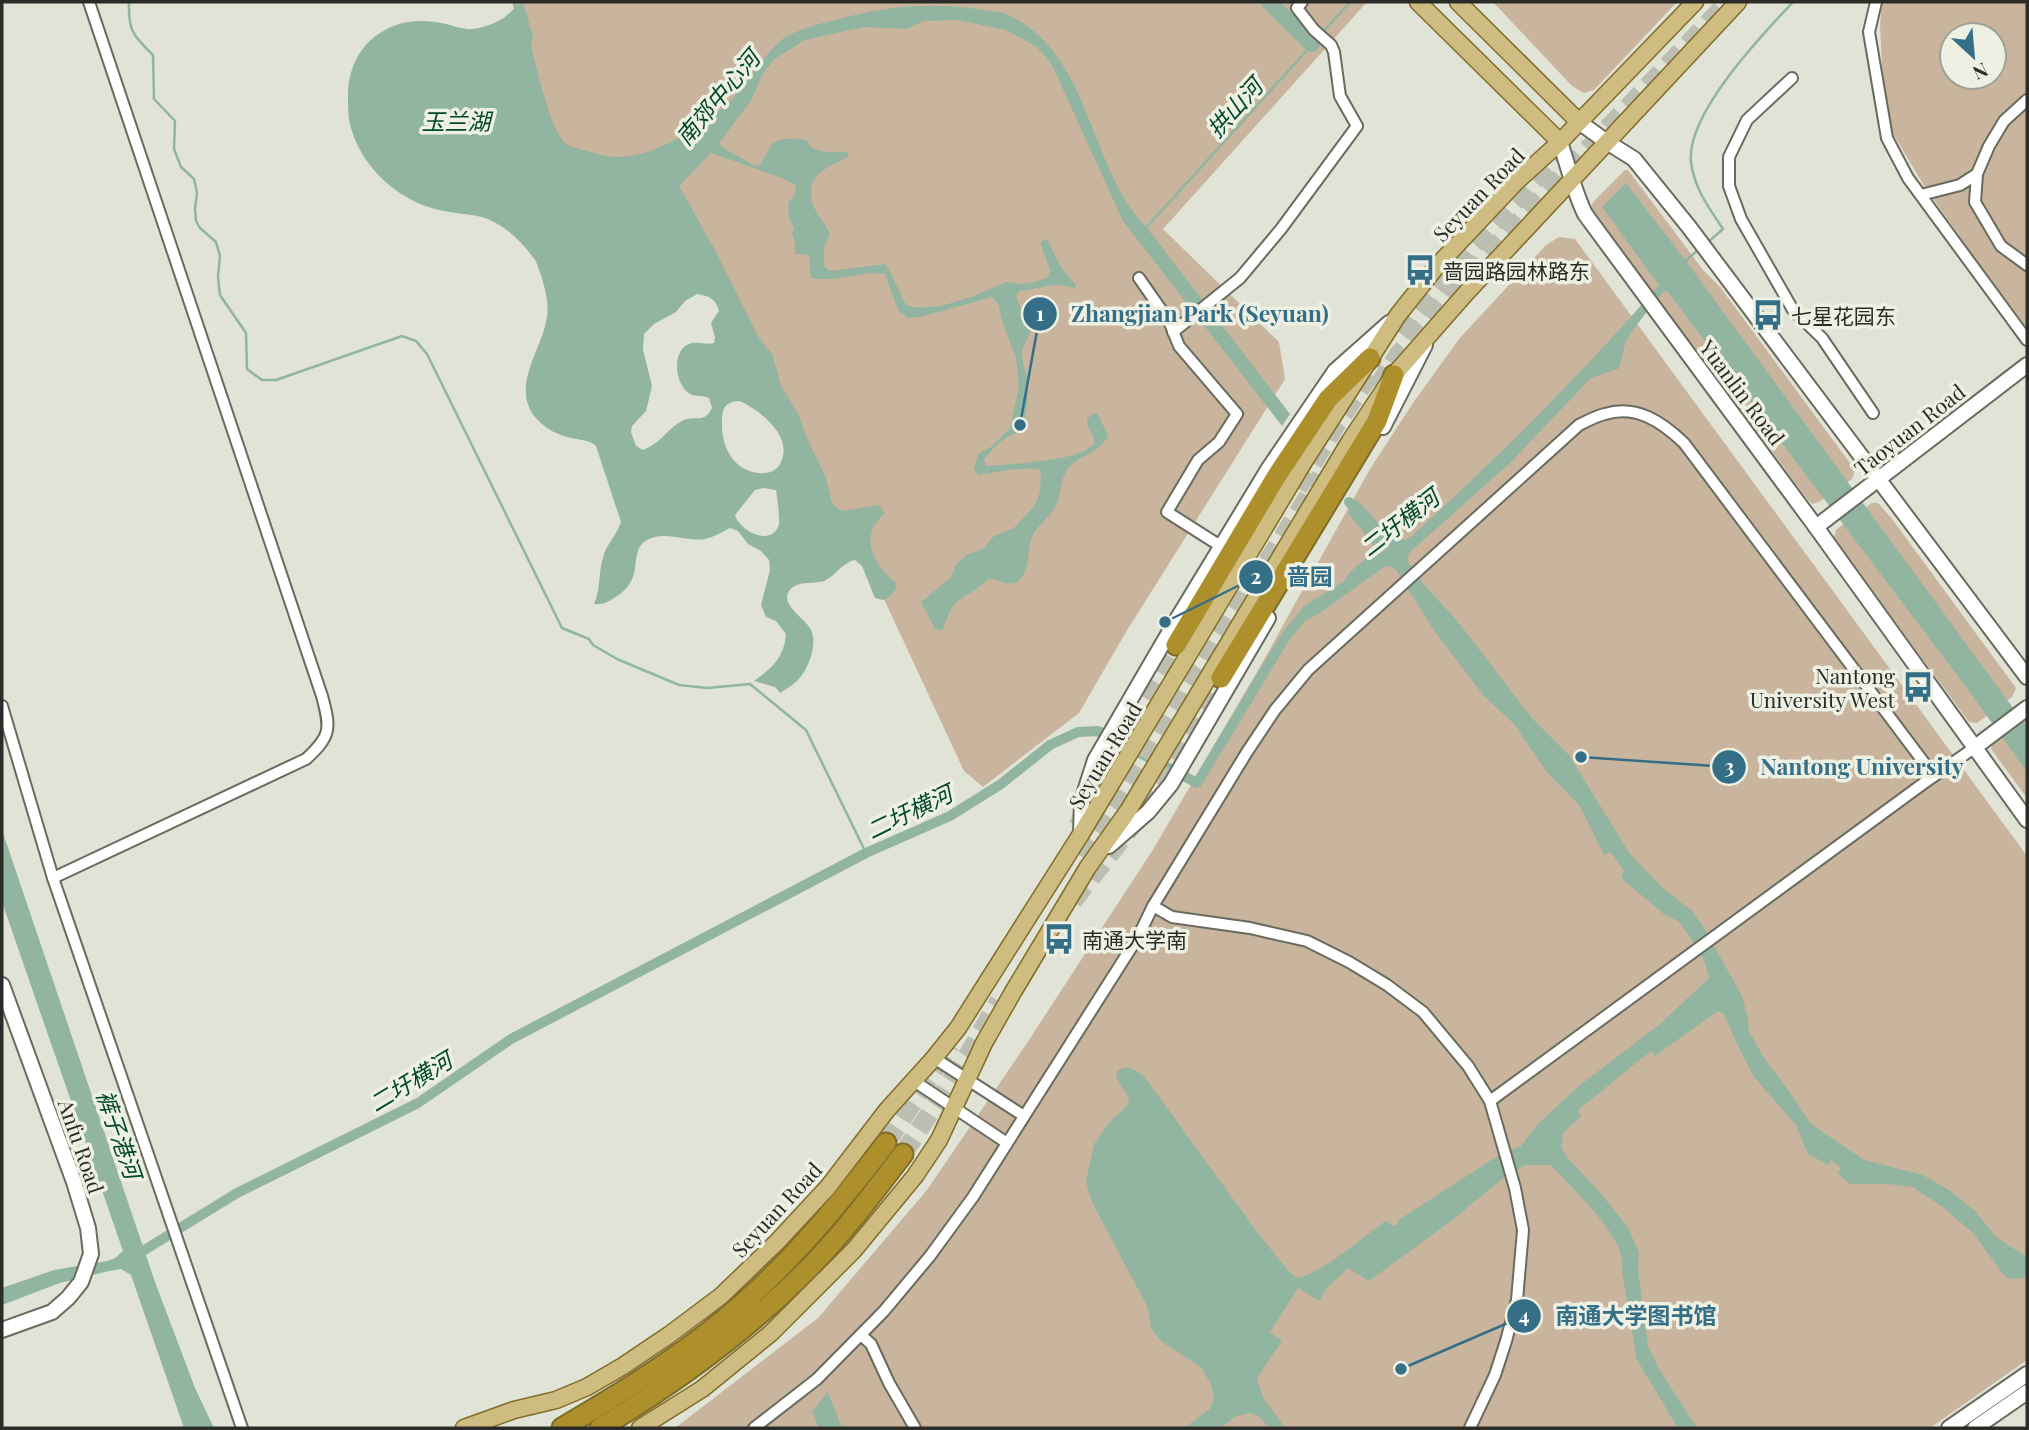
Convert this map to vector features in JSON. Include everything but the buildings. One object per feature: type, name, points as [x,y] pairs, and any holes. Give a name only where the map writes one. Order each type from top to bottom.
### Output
[{"type":"highway","points":[[1176,645],[1276,477],[1328,400],[1370,358]]},
{"type":"highway","points":[[1221,678],[1377,421],[1394,375]]},
{"type":"highway","points":[[562,1428],[653,1372],[749,1298],[895,1149],[856,1215],[813,1265],[761,1314],[716,1351],[602,1428]]},
{"type":"highway","points":[[546,1428],[597,1408]]},
{"type":"main road","name":"Yuanlin Road","points":[[1418,2],[1560,142]]},
{"type":"main road","points":[[1458,2],[1579,122]]},
{"type":"main road","name":"Seyuan Road","points":[[464,1428],[587,1387],[624,1366],[721,1296],[828,1188],[887,1110],[958,1028],[1081,834],[1305,460],[1398,315],[1437,266],[1516,182],[1560,142],[1695,2]]},
{"type":"main road","points":[[640,1428],[702,1389],[771,1333],[854,1250],[915,1176],[939,1140],[984,1043],[1013,992],[1088,867],[1128,811],[1350,441],[1394,375],[1573,177],[1738,2]]},
{"type":"street","points":[[53,878],[306,760],[319,747],[328,731],[328,716],[322,696],[89,2]]},
{"type":"street","points":[[1173,332],[1240,278],[1281,229],[1357,126],[1340,96],[1331,45],[1314,30],[1297,8],[1302,2]]},
{"type":"street","points":[[1877,2],[1869,32],[1887,138],[1908,178],[2027,340]]},
{"type":"street","points":[[1792,78],[1747,120],[1729,157],[1729,186],[1741,219],[1793,310],[1822,338],[1873,413]]},
{"type":"street","points":[[2027,100],[2004,121],[1989,146],[1977,174],[1975,202],[2001,246],[2027,265]]},
{"type":"street","points":[[1579,122],[1634,159],[1878,480],[2022,658],[2027,677]]},
{"type":"street","name":"Yuanlin Road","points":[[1560,142],[1585,214],[1816,527],[2027,820]]},
{"type":"street","points":[[1921,195],[1959,185],[1977,174]]},
{"type":"street","points":[[1139,278],[1168,321],[1179,346],[1237,414],[1219,442],[1198,460],[1167,512],[1222,547]]},
{"type":"street","points":[[1081,834],[1082,800],[1095,760],[1269,468],[1335,371],[1398,315]]},
{"type":"street","points":[[1088,867],[1148,812],[1171,784],[1378,436],[1433,331]]},
{"type":"street","name":"Taoyuan Road","points":[[1816,527],[2027,365]]},
{"type":"street","points":[[754,1428],[817,1379],[884,1311],[930,1256],[973,1197],[1138,937],[1153,906],[1247,751],[1275,710],[1308,670],[1579,425],[1606,413],[1634,411],[1666,425],[1684,443],[1934,776]]},
{"type":"street","points":[[2,706],[53,878],[242,1428]]},
{"type":"street","points":[[1490,1101],[2027,708]]},
{"type":"street","points":[[1153,906],[1172,917],[1250,928],[1307,942],[1349,962],[1387,985],[1423,1012],[1468,1066],[1490,1101],[1512,1175],[1523,1230],[1517,1300],[1495,1375],[1470,1428]]},
{"type":"street","name":"Anfu Road","points":[[2,985],[74,1182],[88,1228],[91,1254],[81,1282],[52,1312],[2,1330]]},
{"type":"street","points":[[934,1058],[1024,1116]]},
{"type":"street","points":[[914,1081],[1007,1143]]},
{"type":"street","points":[[861,1335],[871,1344],[889,1383],[915,1428]]},
{"type":"street","points":[[1949,1428],[2027,1374]]},
{"type":"street","points":[[1975,1428],[2027,1392]]},
{"type":"shaded area","points":[[512,2],[1367,2],[1163,229],[1279,342],[1285,379],[1126,632],[1079,713],[983,787],[964,771],[864,556],[805,471],[700,244],[550,165]]},
{"type":"shaded area","points":[[1493,2],[1677,2],[1594,90],[1584,93],[1572,86]]},
{"type":"shaded area","points":[[1882,2],[2027,2],[2027,328],[1923,184],[1885,120],[1880,25]]},
{"type":"shaded area","points":[[1628,170],[1703,270],[1720,287],[1855,470],[1852,479],[1819,502],[1813,504],[1807,499],[1591,211],[1593,202]]},
{"type":"shaded area","points":[[1559,237],[1575,239],[2027,856],[2027,1360],[1930,1428],[675,1428],[818,1318],[927,1190],[1154,848],[1261,665],[1370,469],[1413,403],[1459,339],[1546,245]]},
{"type":"shaded area","points":[[1872,503],[1878,503],[1892,519],[2016,688],[2012,697],[1977,723],[1969,722],[1834,539],[1836,530]]},
{"type":"shaded area","points":[[2027,718],[2027,798],[1991,749],[1993,744]]},
{"type":"water","name":"玉兰湖","points":[[523,2],[533,37],[531,47],[540,83],[559,135],[572,147],[611,157],[649,151],[696,127],[734,97],[780,42],[802,29],[850,16],[906,7],[963,7],[1008,15],[1035,32],[1056,55],[1073,83],[1112,175],[1127,203],[1290,414],[1282,426],[1123,221],[1052,65],[1037,47],[1006,30],[957,20],[923,21],[907,29],[863,27],[805,40],[773,60],[761,77],[752,99],[719,143],[722,147],[759,166],[773,142],[787,139],[809,141],[808,144],[821,151],[848,152],[848,157],[819,174],[812,186],[813,205],[830,234],[824,247],[824,266],[829,271],[886,264],[906,305],[944,305],[1007,282],[1028,283],[1048,277],[1050,270],[1040,242],[1045,239],[1048,241],[1060,266],[1076,285],[1075,288],[1052,285],[1019,291],[1016,296],[1028,322],[1035,317],[1037,322],[1022,352],[1028,380],[1025,421],[1022,431],[1000,442],[984,460],[986,466],[1078,454],[1095,443],[1087,422],[1092,414],[1097,413],[1108,435],[1099,447],[1074,463],[1065,474],[1056,505],[1033,535],[1022,577],[1015,583],[988,579],[954,605],[942,630],[937,630],[921,602],[951,577],[956,565],[968,554],[983,549],[994,536],[1014,528],[1035,505],[1040,492],[1041,470],[1021,469],[978,475],[974,468],[978,454],[991,447],[1010,428],[1019,387],[1016,358],[999,305],[992,297],[908,318],[899,312],[885,274],[811,278],[809,255],[795,254],[792,234],[794,229],[789,217],[788,203],[795,195],[796,186],[782,178],[711,153],[679,186],[759,338],[772,354],[781,385],[799,416],[826,478],[832,503],[844,511],[878,505],[885,513],[872,531],[872,550],[875,559],[896,583],[896,589],[883,600],[875,598],[862,566],[855,560],[824,581],[793,587],[787,598],[793,610],[811,630],[813,650],[802,675],[780,693],[775,687],[754,681],[776,662],[783,650],[786,634],[776,621],[766,617],[761,605],[770,570],[769,560],[761,551],[748,544],[738,531],[730,528],[705,539],[661,536],[647,540],[638,551],[631,583],[607,602],[594,604],[604,553],[621,522],[596,446],[558,434],[546,427],[532,413],[527,401],[527,377],[544,329],[547,312],[545,290],[536,262],[518,239],[495,222],[482,217],[435,209],[407,198],[395,189],[363,156],[349,116],[348,87],[352,69],[360,52],[380,33],[412,21],[437,22],[466,29],[480,28],[502,19]],"holes":[[[697,294],[711,298],[718,307],[719,311],[711,323],[714,343],[692,343],[685,346],[678,360],[678,376],[686,391],[709,398],[712,408],[703,418],[678,423],[643,450],[636,446],[631,432],[632,426],[646,411],[652,386],[643,350],[644,334]],[[740,401],[748,405],[765,418],[779,434],[784,452],[777,468],[766,473],[750,471],[742,468],[730,456],[722,431],[722,418],[725,407]],[[755,490],[776,490],[779,524],[776,531],[770,535],[750,532],[735,515]]]},
{"type":"water","points":[[1626,183],[2027,727],[2027,772],[1668,292],[1664,291],[1630,335],[1618,369],[1591,378],[1511,462],[1409,553],[1407,561],[1426,587],[1459,623],[1531,717],[1569,755],[1630,854],[1664,889],[1692,911],[1741,994],[1749,1031],[1764,1058],[1811,1124],[1864,1160],[1923,1175],[1949,1190],[1976,1212],[1996,1237],[2027,1257],[2027,1278],[2010,1279],[2003,1274],[1974,1234],[1944,1208],[1913,1187],[1850,1184],[1837,1173],[1842,1168],[1831,1160],[1828,1165],[1808,1154],[1796,1125],[1754,1077],[1724,1014],[1718,1011],[1655,1056],[1651,1051],[1578,1110],[1581,1116],[1564,1132],[1561,1147],[1628,1228],[1639,1252],[1638,1269],[1648,1346],[1659,1369],[1697,1428],[1678,1428],[1637,1360],[1621,1254],[1609,1231],[1591,1207],[1551,1165],[1525,1165],[1501,1180],[1451,1221],[1369,1281],[1348,1268],[1326,1289],[1319,1301],[1298,1288],[1270,1332],[1282,1341],[1257,1378],[1263,1397],[1285,1428],[1270,1428],[1258,1416],[1250,1413],[1237,1416],[1220,1428],[1184,1428],[1210,1409],[1214,1399],[1212,1386],[1201,1367],[1165,1344],[1151,1328],[1148,1308],[1092,1202],[1086,1182],[1094,1144],[1129,1101],[1116,1078],[1117,1071],[1131,1068],[1144,1076],[1257,1232],[1289,1272],[1298,1278],[1331,1262],[1386,1221],[1394,1226],[1399,1223],[1397,1221],[1496,1157],[1521,1146],[1537,1125],[1579,1086],[1660,1024],[1709,978],[1704,960],[1678,921],[1665,915],[1621,878],[1624,871],[1610,852],[1604,855],[1580,806],[1546,771],[1514,724],[1484,696],[1433,629],[1397,571],[1391,566],[1384,567],[1320,613],[1284,632],[1304,606],[1344,581],[1349,573],[1377,549],[1348,513],[1356,499],[1397,540],[1412,536],[1539,414],[1659,285],[1602,207]]},
{"type":"water","points":[[2,830],[155,1282],[195,1388],[214,1428],[184,1428],[131,1275],[121,1269],[60,1283],[2,1305],[2,1288],[54,1270],[107,1261],[123,1251],[2,902]]},
{"type":"water","points":[[828,1392],[842,1428],[819,1428],[812,1412]]},
{"type":"waterway","points":[[129,2],[133,32],[153,55],[154,99],[175,121],[174,149],[181,167],[194,179],[197,193],[196,221],[216,242],[220,256],[220,295],[246,333],[247,369],[262,380],[276,380],[402,336],[416,341],[427,354],[562,628],[589,639],[593,645],[617,659],[679,685],[707,688],[750,684],[806,730],[866,853]]},
{"type":"waterway","name":"南郊中心河","points":[[514,2],[516,9]]},
{"type":"waterway","points":[[1269,2],[1312,44]]},
{"type":"waterway","name":"拱山河","points":[[1322,33],[1350,2]]},
{"type":"waterway","points":[[1707,243],[1723,229],[1703,197],[1691,162],[1693,143],[1700,121],[1728,76],[1793,2]]},
{"type":"waterway","name":"拱山河","points":[[1146,228],[1318,38]]},
{"type":"waterway","points":[[1683,263],[1699,249]]},
{"type":"waterway","points":[[1349,502],[1361,515]]},
{"type":"waterway","name":"二圩横河","points":[[133,1257],[237,1193],[418,1103],[511,1039],[866,853],[950,816],[1001,784],[1050,745],[1078,732],[1098,731],[1197,783],[1286,636],[1300,619]]},
{"type":"tunnel","points":[[1377,388],[1398,355],[1458,285],[1728,2]]},
{"type":"tunnel","points":[[1400,333],[1446,275],[1573,139]]},
{"type":"tunnel","points":[[1298,488],[1378,363]]},
{"type":"tunnel","points":[[1086,859],[1173,712],[1321,476]]},
{"type":"tunnel","points":[[1078,826],[1112,751],[1176,645]]},
{"type":"tunnel","points":[[1073,901],[1139,817],[1221,678]]},
{"type":"tunnel","points":[[903,1154],[968,1055],[999,1001]]},
{"type":"tunnel","points":[[886,1143],[951,1045]]},
{"type":"place","name":"啬园路园林路东","points":[[1420,270]]},
{"type":"place","name":"七星花园东","points":[[1768,315]]},
{"type":"place","name":"Zhangjian Park (Seyuan)","points":[[1020,425]]},
{"type":"place","name":"啬园","points":[[1165,622]]},
{"type":"place","name":"Nantong University West","points":[[1918,687]]},
{"type":"place","name":"Nantong University","points":[[1581,757]]},
{"type":"place","name":"南通大学南","points":[[1059,939]]},
{"type":"place","name":"南通大学图书馆","points":[[1401,1369]]},
{"type":"water label","name":"裤子港河","points":[[120,1134]]}]
